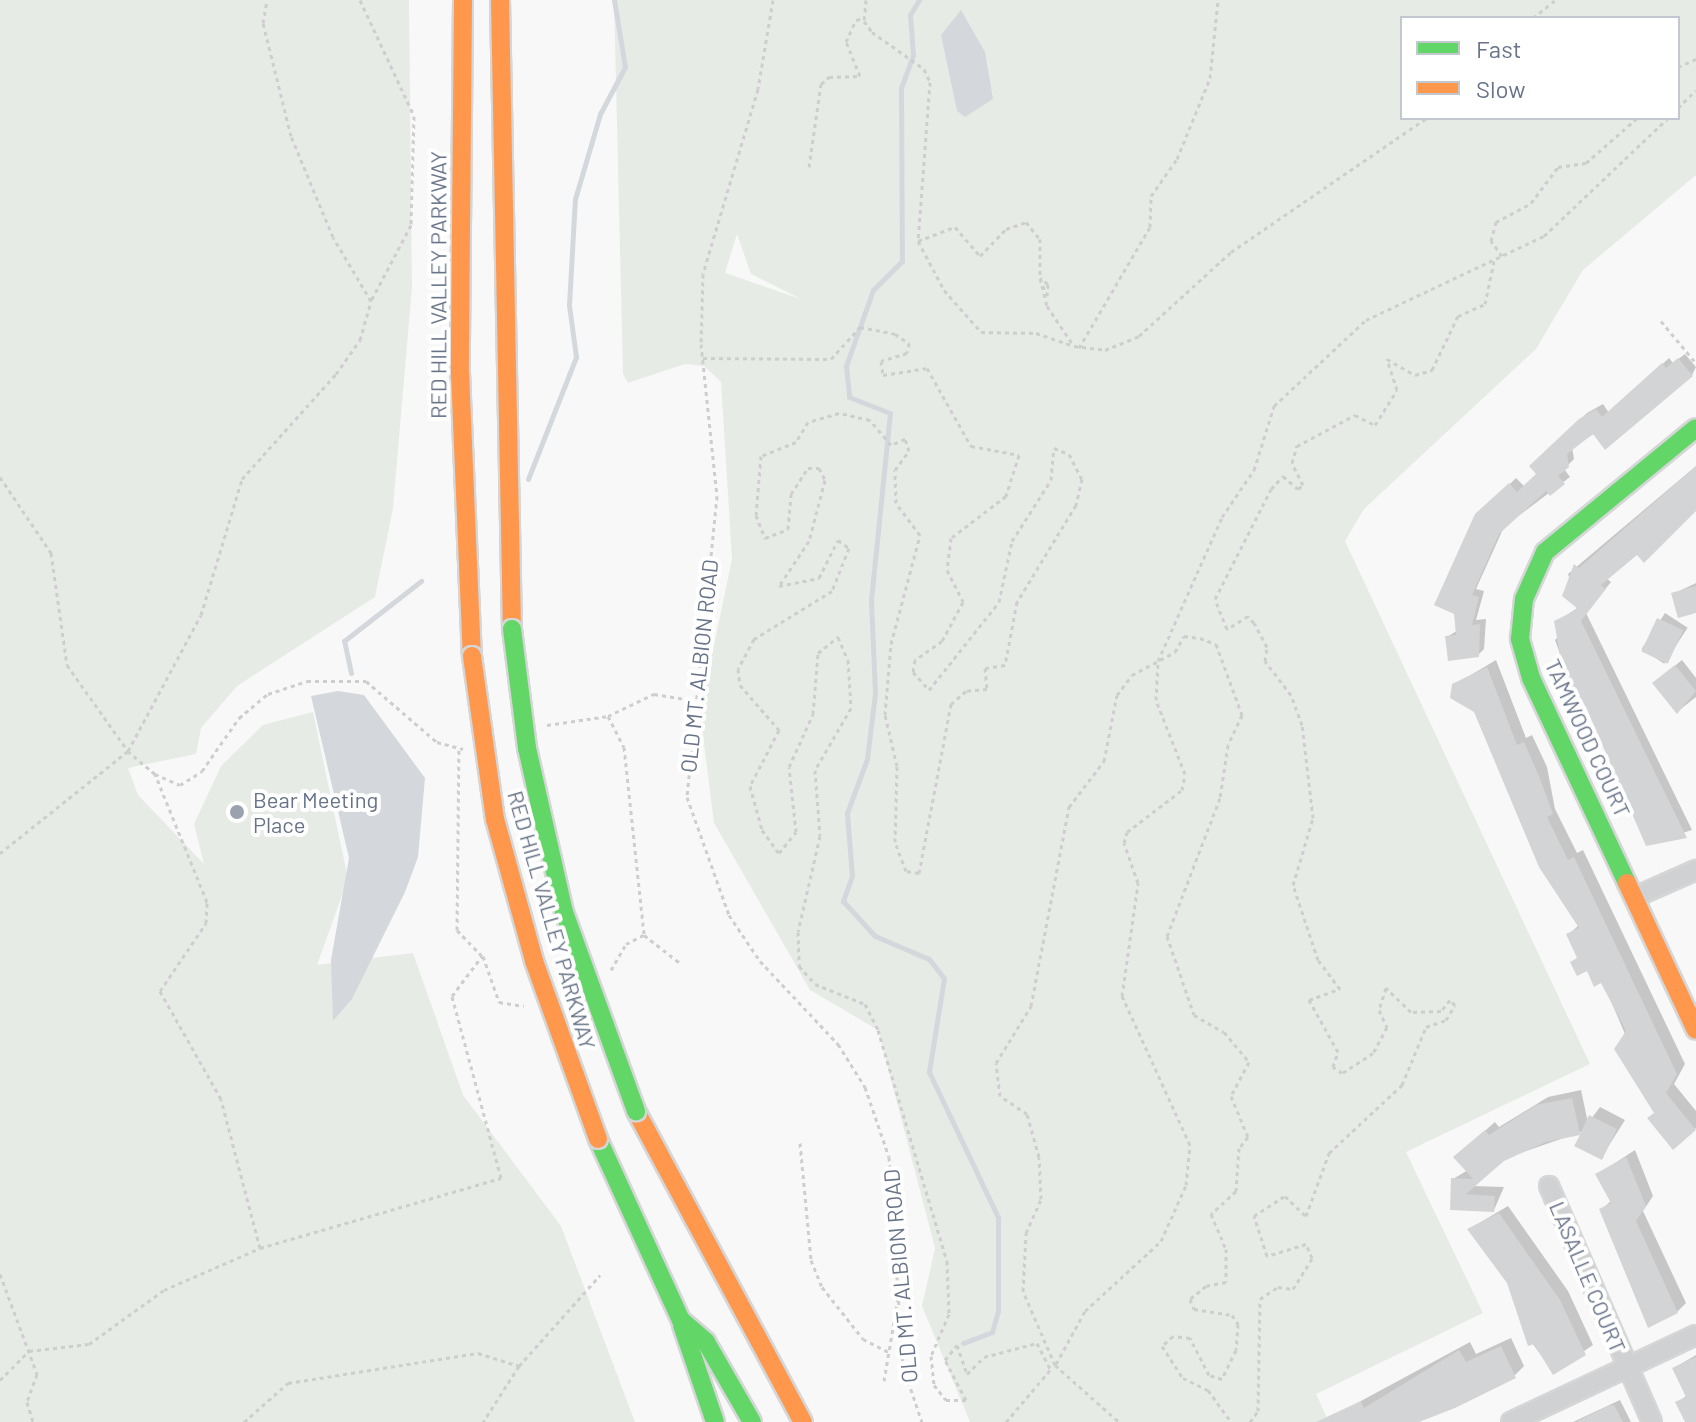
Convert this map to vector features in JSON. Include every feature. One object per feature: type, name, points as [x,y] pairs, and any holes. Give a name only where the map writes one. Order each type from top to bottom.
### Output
[{"type":"main road","name":"RED HILL VALLEY PARKWAY","points":[[463,0],[460,373],[472,656],[495,819],[534,961],[598,1139],[681,1320],[706,1342],[752,1422]]},
{"type":"main road","name":"RED HILL VALLEY PARKWAY","points":[[500,0],[512,629],[527,748],[564,912],[636,1111],[803,1422]]},
{"type":"main road","name":"TAMWOOD COURT","points":[[1696,428],[1545,552],[1522,613],[1531,678],[1696,1030]]},
{"type":"main road","points":[[681,1320],[715,1422]]},
{"type":"street","points":[[1635,897],[1696,870]]},
{"type":"street","name":"LASALLE COURT","points":[[1549,1186],[1652,1422]]},
{"type":"street","points":[[1511,1422],[1696,1335]]},
{"type":"path","points":[[267,0],[263,23],[291,136],[333,237],[371,301]]},
{"type":"path","points":[[0,853],[128,751],[201,615],[242,479],[336,374],[360,340],[371,301],[411,225],[414,116],[360,0]]},
{"type":"path","name":"OLD MT. ALBION ROAD","points":[[773,0],[758,89],[703,274],[703,358],[717,496],[692,700],[687,797],[707,867],[760,961],[838,1044],[865,1087],[889,1157],[903,1366],[922,1422]]},
{"type":"path","points":[[864,18],[866,0]]},
{"type":"path","points":[[1076,347],[1105,311],[1121,265],[1150,227],[1151,196],[1177,159],[1210,78],[1218,0]]},
{"type":"path","points":[[1535,16],[1555,0]]},
{"type":"path","points":[[864,18],[903,58],[920,66],[930,82],[918,241],[944,290],[981,332],[1036,333],[1088,351],[1139,336],[1231,252],[1424,120]]},
{"type":"path","points":[[809,167],[821,84],[829,77],[860,76],[846,42],[856,20],[864,18]]},
{"type":"path","points":[[1680,106],[1696,90]]},
{"type":"path","points":[[1503,258],[1491,241],[1496,222],[1531,203],[1558,167],[1586,163],[1635,120]]},
{"type":"path","points":[[1006,1422],[1055,1365],[1085,1311],[1161,1241],[1190,1164],[1185,1132],[1129,1020],[1121,973],[1138,883],[1127,832],[1173,802],[1185,774],[1157,702],[1158,661],[1222,517],[1254,470],[1274,406],[1366,320],[1544,236],[1666,120]]},
{"type":"path","points":[[918,241],[955,227],[980,256],[1006,229],[1026,222],[1040,239],[1040,278],[1047,306],[1076,347]]},
{"type":"path","points":[[1250,1422],[1258,1411],[1260,1299],[1278,1287],[1293,1289],[1312,1258],[1306,1244],[1267,1256],[1254,1216],[1285,1196],[1306,1216],[1329,1153],[1402,1085],[1422,1052],[1426,1027],[1446,1020],[1455,1005],[1450,1000],[1441,1011],[1411,1012],[1386,988],[1379,1010],[1387,1027],[1373,1053],[1342,1073],[1333,1067],[1338,1052],[1309,1000],[1340,989],[1318,960],[1293,885],[1313,818],[1302,725],[1291,695],[1265,661],[1267,647],[1254,623],[1248,616],[1227,629],[1215,599],[1271,489],[1283,476],[1298,489],[1303,485],[1292,463],[1297,446],[1355,415],[1375,425],[1397,390],[1387,359],[1415,375],[1432,370],[1458,316],[1485,304],[1494,261]]},
{"type":"path","points":[[1661,321],[1696,363]]},
{"type":"path","points":[[703,358],[831,359],[860,327],[895,334],[909,343],[907,353],[881,361],[883,375],[927,368],[965,440],[983,454],[1019,455],[1006,496],[951,538],[947,570],[963,602],[942,641],[915,660],[915,677],[929,690],[999,602],[1012,541],[1051,480],[1054,448],[1069,454],[1082,479],[1076,505],[1017,602],[1005,665],[985,668],[987,689],[966,691],[951,704],[919,873],[906,871],[895,842],[897,766],[885,715],[891,644],[920,535],[896,503],[895,470],[909,451],[905,439],[891,445],[870,420],[839,413],[808,422],[796,442],[761,456],[756,515],[765,538],[788,529],[791,494],[802,473],[819,468],[825,480],[809,541],[779,586],[819,578],[838,540],[849,548],[832,591],[793,621],[754,639],[738,669],[740,685],[779,730],[750,786],[762,830],[779,853],[796,832],[789,767],[813,714],[818,653],[838,637],[848,660],[851,708],[815,770],[820,836],[798,932],[799,966],[826,991],[865,1004],[878,1030],[947,1261],[949,1314],[931,1356],[934,1385],[946,1400],[966,1400],[945,1360],[957,1345],[967,1374],[984,1357],[1037,1343],[1051,1370]]},
{"type":"path","points":[[0,477],[51,553],[67,665],[128,751],[155,774],[180,785],[202,771],[239,718],[268,694],[307,681],[366,681],[428,736],[459,750],[474,746]]},
{"type":"path","points":[[1119,1422],[1055,1365],[1023,1291],[1026,1233],[1041,1199],[1039,1157],[1027,1114],[1000,1096],[996,1063],[1031,1006],[1071,798],[1104,761],[1117,695],[1132,675],[1158,661],[1184,636],[1216,644],[1241,703],[1220,798],[1167,936],[1194,1015],[1224,1032],[1249,1062],[1231,1096],[1248,1137],[1239,1148],[1236,1191],[1211,1214],[1226,1249],[1226,1282],[1206,1286],[1190,1299],[1194,1309],[1232,1315],[1238,1324],[1229,1376],[1209,1375],[1190,1338],[1173,1336],[1162,1346],[1183,1378],[1208,1390],[1231,1422]]},
{"type":"path","points":[[533,729],[608,716],[654,694],[692,700]]},
{"type":"path","points":[[608,716],[624,747],[644,935]]},
{"type":"path","points":[[0,1380],[29,1351],[89,1344],[164,1290],[260,1248],[501,1178],[452,996],[482,956],[457,930],[459,750]]},
{"type":"path","points":[[155,774],[207,902],[206,923],[160,991],[221,1099],[260,1248]]},
{"type":"path","points":[[800,1143],[811,1260],[822,1287],[863,1339],[889,1352]]},
{"type":"path","points":[[0,1274],[37,1374],[27,1402],[33,1422]]},
{"type":"path","points":[[483,1422],[519,1366],[600,1275]]},
{"type":"path","points":[[884,1381],[899,1290]]},
{"type":"path","points":[[244,1422],[288,1383],[478,1353],[519,1366]]},
{"type":"shaded area","points":[[0,0],[409,0],[412,287],[393,508],[375,597],[237,686],[201,728],[196,754],[128,768],[138,795],[204,864],[194,824],[221,766],[263,725],[313,712],[348,879],[317,965],[413,953],[463,1095],[561,1226],[635,1422],[0,1422]]},
{"type":"shaded area","points":[[614,0],[1696,0],[1696,175],[1583,270],[1536,349],[1364,509],[1345,541],[1590,1064],[1406,1152],[1483,1313],[1316,1394],[1329,1422],[970,1422],[922,1306],[935,1248],[878,1030],[810,990],[714,823],[700,712],[732,559],[721,382],[704,366],[685,364],[628,383],[623,374]],"holes":[[[737,234],[751,274],[801,299],[725,273]]]},
{"type":"shaded area","points":[[961,10],[985,52],[993,99],[965,117],[957,111],[941,35]]},
{"type":"shaded area","points":[[338,691],[364,695],[425,778],[418,857],[405,892],[352,999],[333,1021],[331,960],[349,858],[311,696]]},
{"type":"building","points":[[1678,358],[1693,376],[1605,450],[1593,434],[1567,454],[1569,467],[1558,476],[1565,484],[1550,496],[1546,491],[1499,534],[1472,595],[1479,597],[1472,625],[1480,624],[1479,657],[1448,661],[1445,636],[1456,635],[1454,614],[1434,605],[1475,514],[1509,483],[1517,492],[1536,474],[1529,466],[1579,419],[1596,409],[1602,417],[1662,363],[1666,368]]},
{"type":"building","points":[[1696,466],[1696,511],[1644,563],[1637,555],[1601,585],[1606,589],[1581,621],[1687,838],[1646,846],[1586,707],[1563,672],[1554,621],[1578,609],[1562,596],[1574,564],[1579,568]]},
{"type":"building","points":[[1696,586],[1696,613],[1678,618],[1671,593]]},
{"type":"building","points":[[1657,618],[1683,630],[1668,664],[1641,652]]},
{"type":"building","points":[[1675,665],[1696,691],[1677,714],[1652,683]]},
{"type":"building","points":[[1487,667],[1517,745],[1524,742],[1539,776],[1553,814],[1547,817],[1568,860],[1574,857],[1677,1074],[1666,1093],[1696,1130],[1673,1150],[1647,1118],[1654,1113],[1614,1049],[1626,1031],[1601,983],[1594,987],[1587,971],[1577,976],[1570,962],[1577,958],[1566,934],[1579,928],[1539,867],[1474,712],[1450,698],[1452,684]]},
{"type":"building","points":[[1572,1098],[1580,1134],[1589,1115],[1617,1129],[1602,1160],[1574,1146],[1580,1135],[1546,1142],[1504,1161],[1466,1194],[1495,1196],[1494,1212],[1450,1210],[1451,1178],[1473,1179],[1453,1157],[1485,1130],[1489,1135],[1536,1105]]},
{"type":"building","points":[[1626,1157],[1646,1206],[1636,1221],[1678,1313],[1648,1328],[1599,1209],[1611,1203],[1595,1174]]},
{"type":"building","points":[[1499,1213],[1560,1300],[1586,1355],[1553,1375],[1534,1344],[1528,1346],[1507,1283],[1467,1229]]},
{"type":"building","points":[[1501,1346],[1516,1378],[1455,1408],[1419,1422],[1316,1422],[1361,1401],[1364,1408],[1459,1350],[1466,1362]]},
{"type":"building","points":[[1696,1357],[1696,1422],[1685,1422],[1675,1402],[1686,1397],[1672,1368]]},
{"type":"building","points":[[1614,1405],[1623,1422],[1576,1422],[1608,1406]]},
{"type":"waterway","points":[[528,479],[576,357],[569,305],[575,199],[600,114],[625,67],[614,0]]},
{"type":"waterway","points":[[919,0],[910,15],[913,55],[901,88],[902,261],[873,290],[846,366],[849,397],[890,413],[871,601],[875,693],[867,759],[847,813],[852,876],[843,901],[875,936],[929,959],[944,978],[929,1072],[998,1217],[998,1311],[992,1332],[963,1343]]},
{"type":"waterway","points":[[351,673],[344,641],[421,581]]},
{"type":"traffic: fast","points":[[1627,883],[1531,678],[1520,639],[1524,599],[1545,552],[1696,428]]},
{"type":"traffic: fast","points":[[512,629],[527,748],[564,912],[636,1111]]},
{"type":"traffic: fast","points":[[598,1139],[681,1320],[706,1342],[752,1422]]},
{"type":"traffic: fast","points":[[682,1325],[715,1422]]},
{"type":"traffic: slow","points":[[463,0],[460,373],[472,656]]},
{"type":"traffic: slow","points":[[500,0],[512,629]]},
{"type":"traffic: slow","points":[[472,656],[495,819],[534,961],[598,1139]]},
{"type":"traffic: slow","points":[[1627,883],[1696,1030]]},
{"type":"traffic: slow","points":[[636,1111],[803,1422]]},
{"type":"place","name":"Bear Meeting Place","points":[[237,812]]}]
